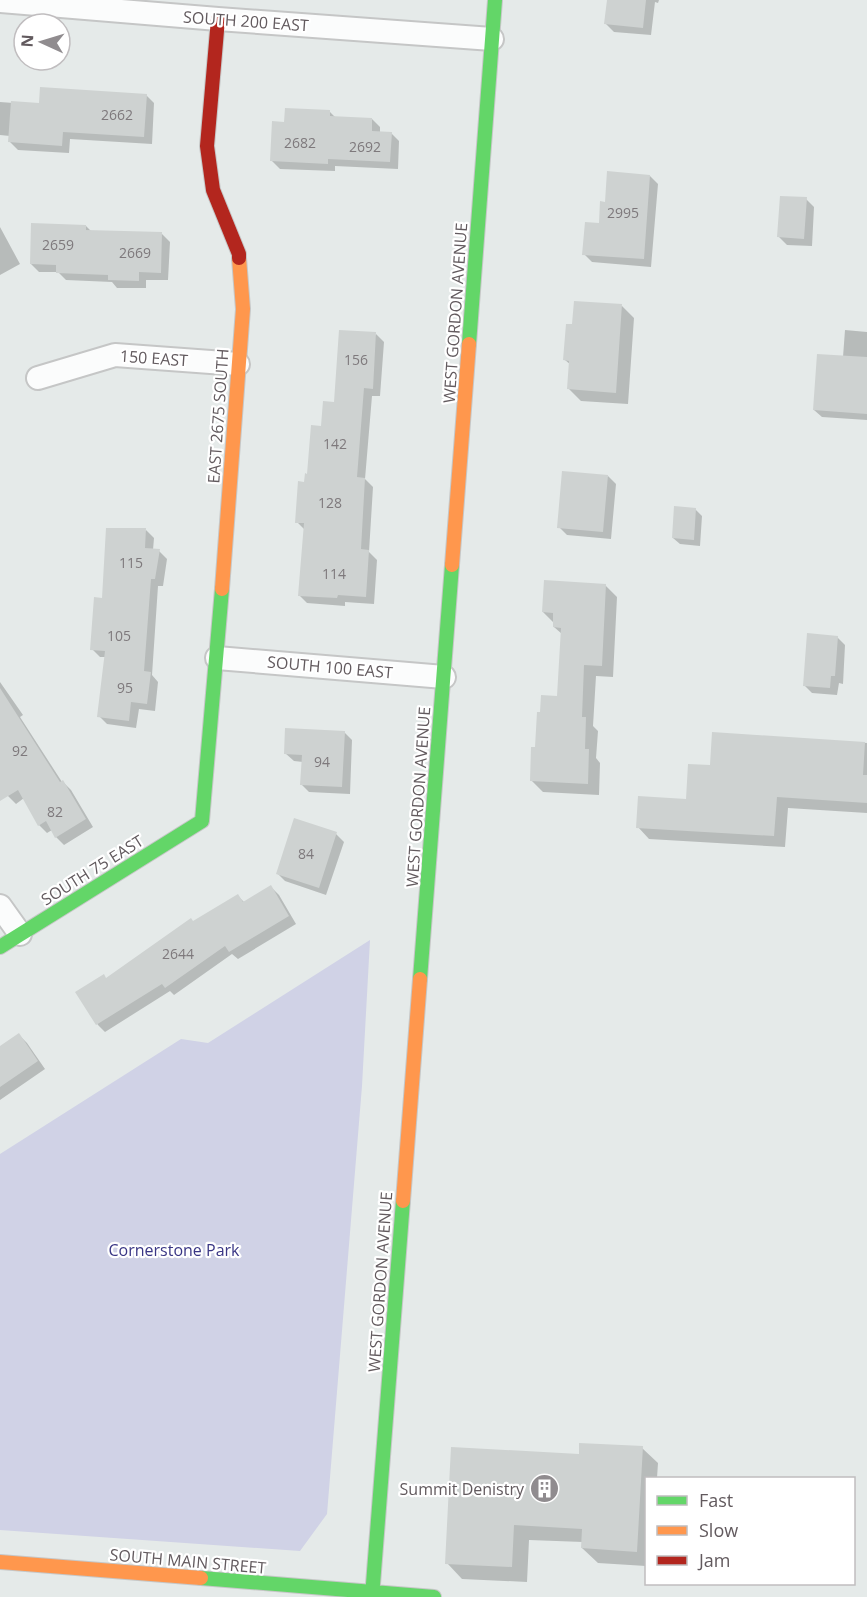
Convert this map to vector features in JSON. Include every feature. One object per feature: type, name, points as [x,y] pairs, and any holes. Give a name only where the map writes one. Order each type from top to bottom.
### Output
[{"type":"main road","name":"WEST GORDON AVENUE","points":[[372,1595],[495,0]]},
{"type":"main road","name":"EAST 2675 SOUTH","points":[[202,821],[217,658],[243,309],[239,254],[213,190],[207,146],[218,19]]},
{"type":"main road","name":"SOUTH 75 EAST","points":[[0,947],[202,821]]},
{"type":"main road","name":"SOUTH MAIN STREET","points":[[0,1562],[372,1595],[434,1597]]},
{"type":"street","name":"SOUTH 200 EAST","points":[[0,1],[492,39]]},
{"type":"street","name":"150 EAST","points":[[38,378],[115,354],[238,364]]},
{"type":"street","name":"SOUTH 100 EAST","points":[[217,658],[444,677]]},
{"type":"street","points":[[0,906],[20,934]]},
{"type":"green space","name":"Cornerstone Park","points":[[370,940],[362,1086],[327,1514],[300,1551],[0,1530],[0,1154],[181,1039],[208,1043]]},
{"type":"building","points":[[607,0],[646,0],[643,28],[604,24]]},
{"type":"building","points":[[40,87],[147,94],[144,137],[63,132],[62,146],[8,142],[11,101],[39,103]]},
{"type":"building","points":[[285,108],[330,110],[330,116],[372,118],[372,131],[392,132],[390,162],[328,159],[328,164],[270,161],[272,121],[284,122]]},
{"type":"building","points":[[607,171],[650,175],[644,259],[582,255],[585,222],[599,223],[600,201],[605,202]]},
{"type":"building","points":[[780,196],[807,197],[804,239],[777,237]]},
{"type":"building","points":[[31,223],[86,225],[86,230],[162,232],[161,273],[139,272],[139,281],[108,280],[108,275],[56,273],[56,265],[30,264]]},
{"type":"building","points":[[574,301],[622,304],[616,393],[567,389],[569,361],[563,360],[566,324],[572,324]]},
{"type":"building","points":[[339,330],[376,332],[373,389],[364,388],[357,477],[365,478],[361,549],[369,550],[366,597],[298,596],[304,523],[295,523],[298,481],[304,482],[305,473],[307,474],[311,425],[321,426],[323,401],[334,402]]},
{"type":"building","points":[[817,354],[867,357],[867,414],[813,410]]},
{"type":"building","points":[[562,471],[608,475],[603,532],[557,528]]},
{"type":"building","points":[[674,506],[696,508],[694,540],[672,538]]},
{"type":"building","points":[[106,528],[146,528],[145,548],[160,549],[155,579],[151,579],[144,671],[151,672],[147,704],[131,702],[129,721],[97,717],[105,651],[90,650],[94,597],[102,598]]},
{"type":"building","points":[[544,580],[606,584],[602,666],[584,665],[582,717],[586,717],[585,749],[589,749],[588,784],[530,781],[531,747],[535,747],[537,712],[540,712],[541,695],[557,696],[561,628],[553,627],[553,613],[542,612]]},
{"type":"building","points":[[807,633],[838,636],[835,676],[831,676],[830,688],[803,686]]},
{"type":"building","points":[[0,688],[60,782],[63,780],[86,819],[55,838],[46,821],[38,826],[18,790],[0,801]]},
{"type":"building","points":[[285,728],[345,731],[342,787],[300,785],[302,755],[284,754]]},
{"type":"building","points":[[712,732],[865,742],[863,775],[867,775],[867,803],[777,797],[774,836],[636,828],[638,796],[686,799],[688,764],[710,765]]},
{"type":"building","points":[[294,818],[337,832],[319,888],[276,874]]},
{"type":"building","points":[[271,885],[289,916],[229,952],[225,946],[165,988],[162,984],[96,1025],[75,992],[104,974],[106,978],[191,918],[193,921],[238,894],[243,902]]},
{"type":"building","points":[[19,1033],[38,1061],[0,1087],[0,1046]]},
{"type":"building","name":"Summit Denistry","points":[[579,1443],[643,1446],[637,1552],[581,1548],[582,1529],[514,1525],[512,1567],[445,1564],[451,1447],[579,1454]]},
{"type":"traffic: fast","points":[[469,344],[495,0]]},
{"type":"traffic: fast","points":[[420,979],[452,565]]},
{"type":"traffic: fast","points":[[0,947],[202,821],[222,589]]},
{"type":"traffic: fast","points":[[372,1597],[403,1201]]},
{"type":"traffic: fast","points":[[201,1578],[434,1597]]},
{"type":"traffic: slow","points":[[222,589],[243,309],[239,258]]},
{"type":"traffic: slow","points":[[452,565],[469,344]]},
{"type":"traffic: slow","points":[[403,1201],[420,979]]},
{"type":"traffic: slow","points":[[0,1562],[201,1578]]},
{"type":"traffic: jam","points":[[218,19],[207,146],[213,190],[239,258]]},
{"type":"place","name":"Summit Denistry","points":[[545,1489]]}]
